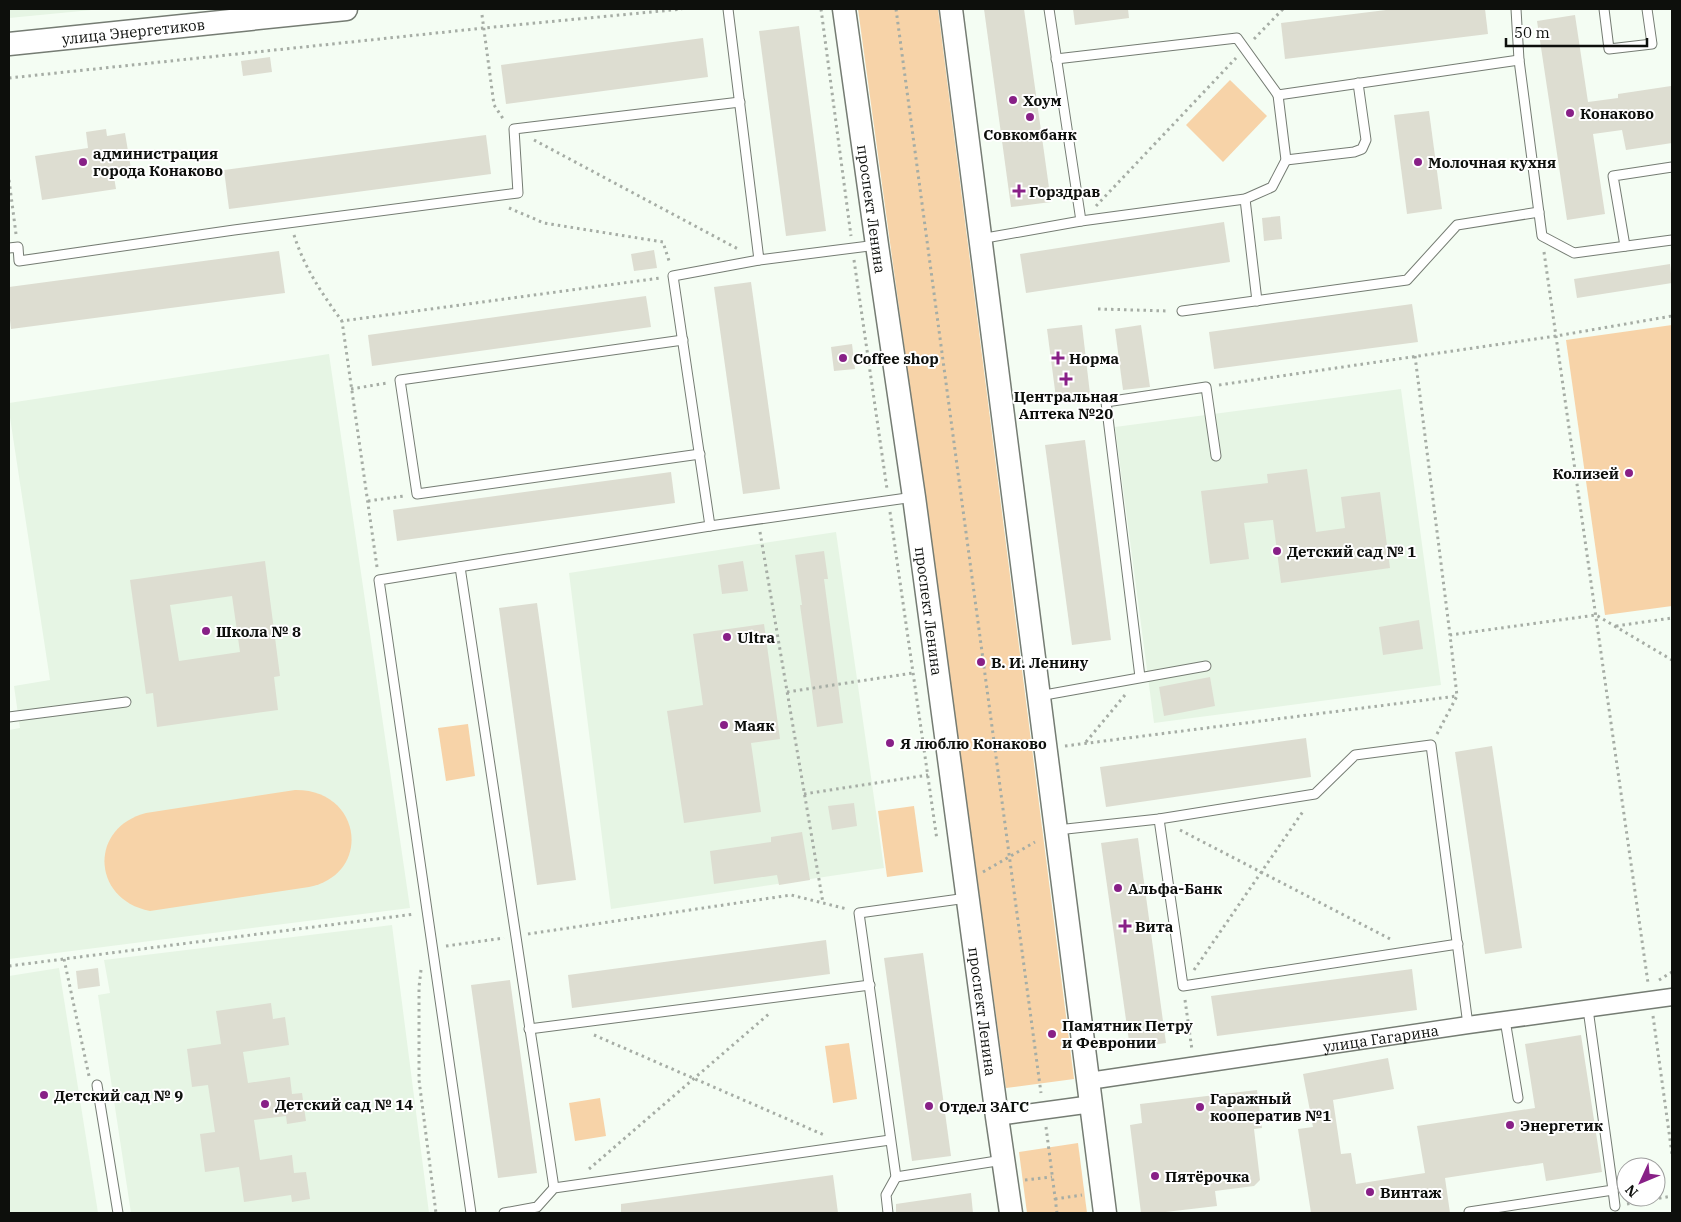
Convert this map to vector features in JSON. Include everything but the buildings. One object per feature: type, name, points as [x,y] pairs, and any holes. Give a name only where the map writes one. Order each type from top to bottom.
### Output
[{"type":"street","name":"улица Энергетиков","points":[[9,44],[346,9]]},
{"type":"street","name":"проспект Ленина","points":[[844,9],[914,497],[996,1117],[1011,1213]]},
{"type":"street","points":[[951,9],[1104,1203]]},
{"type":"street","name":"улица Гагарина","points":[[1089,1081],[1672,997]]},
{"type":"street","points":[[996,1117],[1092,1104]]},
{"type":"lane","points":[[728,9],[759,260]]},
{"type":"lane","points":[[1049,9],[1081,221]]},
{"type":"lane","points":[[1516,9],[1519,60],[1542,236],[1574,253],[1672,240]]},
{"type":"lane","points":[[1604,9],[1609,49],[1652,44],[1647,9]]},
{"type":"lane","points":[[980,239],[1081,221],[1245,199],[1272,187],[1286,160],[1278,95],[1237,38],[1056,59]]},
{"type":"lane","points":[[1278,95],[1519,60]]},
{"type":"lane","points":[[1286,160],[1354,152],[1362,148],[1366,140],[1358,84]]},
{"type":"lane","points":[[13,247],[19,261],[518,193],[514,129],[740,102]]},
{"type":"lane","points":[[1625,246],[1613,176],[1672,168]]},
{"type":"lane","points":[[1245,199],[1257,301]]},
{"type":"lane","points":[[1182,311],[1407,280],[1458,225],[1539,212]]},
{"type":"lane","points":[[710,526],[673,276],[759,260],[877,245]]},
{"type":"lane","points":[[683,340],[400,380],[417,494],[700,454]]},
{"type":"lane","points":[[1140,678],[1106,402],[1206,387],[1216,456]]},
{"type":"lane","points":[[471,1213],[379,580],[710,526],[914,497]]},
{"type":"lane","points":[[460,567],[554,1188]]},
{"type":"lane","points":[[1038,696],[1206,666]]},
{"type":"lane","points":[[9,717],[126,702]]},
{"type":"lane","points":[[1056,830],[1159,819],[1315,794],[1356,755],[1431,745],[1468,1025]]},
{"type":"lane","points":[[1159,819],[1183,986],[1458,944]]},
{"type":"lane","points":[[888,1213],[886,1195],[896,1177],[860,913],[967,898]]},
{"type":"lane","points":[[529,1029],[870,985]]},
{"type":"lane","points":[[1588,1009],[1614,1206]]},
{"type":"lane","points":[[1505,1020],[1518,1098]]},
{"type":"lane","points":[[97,1085],[118,1213]]},
{"type":"lane","points":[[504,1213],[537,1210],[554,1188],[890,1140]]},
{"type":"lane","points":[[896,1177],[1003,1160]]},
{"type":"lane","points":[[1469,1212],[1613,1190]]},
{"type":"path","points":[[9,78],[682,9]]},
{"type":"path","points":[[821,9],[937,842]]},
{"type":"path","points":[[896,9],[1057,1213]]},
{"type":"path","points":[[1081,221],[1283,9]]},
{"type":"path","points":[[482,14],[494,105],[500,116],[514,129],[759,260]]},
{"type":"path","points":[[9,180],[13,247]]},
{"type":"path","points":[[484,198],[544,223],[663,242],[673,276]]},
{"type":"path","points":[[290,223],[300,253],[312,276],[320,291],[342,321]]},
{"type":"path","points":[[1542,236],[1672,1154]]},
{"type":"path","points":[[1098,309],[1182,311]]},
{"type":"path","points":[[1206,387],[1556,336],[1672,316]]},
{"type":"path","points":[[1415,356],[1457,696],[1431,745]]},
{"type":"path","points":[[351,389],[400,380]]},
{"type":"path","points":[[368,501],[417,494]]},
{"type":"path","points":[[758,519],[823,903]]},
{"type":"path","points":[[1450,635],[1596,615],[1672,660]]},
{"type":"path","points":[[1615,626],[1672,618]]},
{"type":"path","points":[[787,692],[913,672]]},
{"type":"path","points":[[1085,743],[1140,678]]},
{"type":"path","points":[[1065,746],[1457,696]]},
{"type":"path","points":[[804,794],[928,775]]},
{"type":"path","points":[[1194,1066],[1183,986],[1315,794]]},
{"type":"path","points":[[1159,819],[1412,951]]},
{"type":"path","points":[[977,876],[1035,842]]},
{"type":"path","points":[[436,1213],[419,1071],[419,988],[421,968],[432,948],[791,896],[860,913]]},
{"type":"path","points":[[9,966],[427,913]]},
{"type":"path","points":[[64,959],[89,1078],[97,1085]]},
{"type":"path","points":[[569,1186],[789,996]]},
{"type":"path","points":[[568,1024],[850,1146]]},
{"type":"path","points":[[1007,1183],[1052,1177]]},
{"type":"path","points":[[1614,1206],[1672,1196]]},
{"type":"path","points":[[1055,1198],[1104,1203]]},
{"type":"shaded area","points":[[9,9],[102,9],[9,18]]},
{"type":"shaded area","points":[[858,9],[938,9],[1074,1079],[1006,1088]]},
{"type":"shaded area","points":[[1230,80],[1267,116],[1223,162],[1186,125]]},
{"type":"shaded area","name":"Колизей","points":[[1672,325],[1672,606],[1605,615],[1566,340]]},
{"type":"shaded area","name":"Школа № 8","points":[[329,354],[410,908],[9,959],[9,730],[20,728],[14,686],[50,680],[9,403]]},
{"type":"shaded area","name":"Детский сад № 1","points":[[1401,389],[1441,685],[1154,723],[1115,427]]},
{"type":"shaded area","points":[[836,532],[884,868],[611,909],[569,573]]},
{"type":"shaded area","points":[[468,724],[475,776],[446,781],[438,728]]},
{"type":"shaded area","points":[[295,790],[317,793],[334,803],[346,817],[351,833],[350,850],[343,866],[330,879],[309,887],[150,911],[131,904],[117,893],[108,879],[104,864],[106,848],[114,833],[127,821],[146,813]]},
{"type":"shaded area","points":[[914,806],[923,872],[887,877],[878,811]]},
{"type":"shaded area","name":"Детский сад № 14","points":[[392,925],[429,1213],[131,1213],[98,995],[110,993],[104,960]]},
{"type":"shaded area","name":"Детский сад № 9","points":[[59,968],[98,1213],[9,1213],[9,976]]},
{"type":"shaded area","points":[[849,1043],[857,1099],[833,1103],[825,1046]]},
{"type":"shaded area","points":[[600,1098],[606,1136],[575,1141],[569,1103]]},
{"type":"shaded area","points":[[1078,1143],[1087,1213],[1027,1213],[1019,1152]]},
{"type":"place","name":"Хоум","points":[[1013,100]]},
{"type":"place","name":"Конаково","points":[[1570,113]]},
{"type":"place","name":"Совкомбанк","points":[[1030,117]]},
{"type":"place","name":"администрация города Конаково","points":[[83,162]]},
{"type":"place","name":"Молочная кухня","points":[[1418,162]]},
{"type":"place","name":"Горздрав","points":[[1019,191]]},
{"type":"place","name":"Coffee shop","points":[[843,358]]},
{"type":"place","name":"Норма","points":[[1058,358]]},
{"type":"place","name":"Центральная Аптека №20","points":[[1066,379]]},
{"type":"place","name":"Колизей","points":[[1629,473]]},
{"type":"place","name":"Детский сад № 1","points":[[1277,551]]},
{"type":"place","name":"Школа № 8","points":[[206,631]]},
{"type":"place","name":"Ultra","points":[[727,637]]},
{"type":"place","name":"В. И. Ленину","points":[[981,662]]},
{"type":"place","name":"Маяк","points":[[724,725]]},
{"type":"place","name":"Я люблю Конаково","points":[[890,743]]},
{"type":"place","name":"Альфа-Банк","points":[[1118,888]]},
{"type":"place","name":"Вита","points":[[1125,926]]},
{"type":"place","name":"Памятник Петру и Февронии","points":[[1052,1034]]},
{"type":"place","name":"Детский сад № 9","points":[[44,1095]]},
{"type":"place","name":"Детский сад № 14","points":[[265,1104]]},
{"type":"place","name":"Отдел ЗАГС","points":[[929,1106]]},
{"type":"place","name":"Гаражный кооператив №1","points":[[1200,1107]]},
{"type":"place","name":"Энергетик","points":[[1510,1125]]},
{"type":"place","name":"Пятёрочка","points":[[1155,1176]]},
{"type":"place","name":"Винтаж","points":[[1370,1192]]}]
